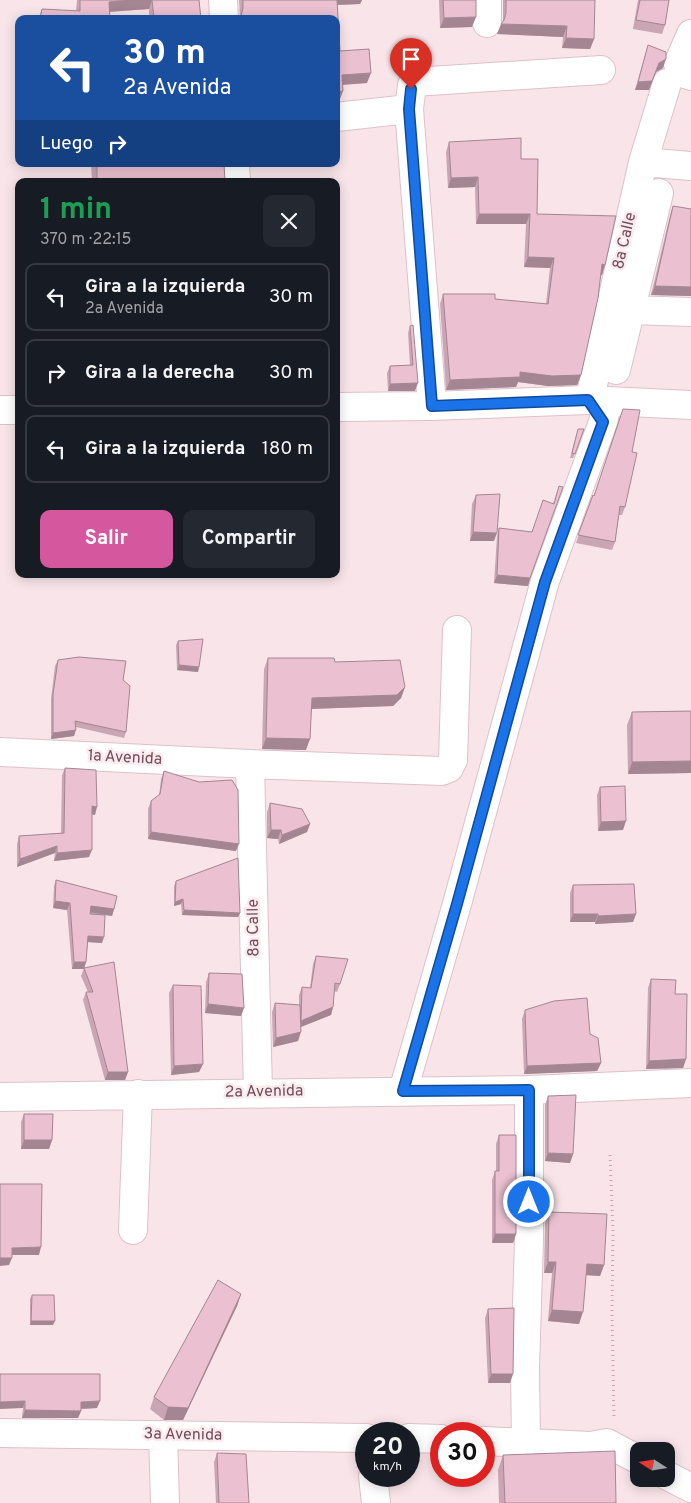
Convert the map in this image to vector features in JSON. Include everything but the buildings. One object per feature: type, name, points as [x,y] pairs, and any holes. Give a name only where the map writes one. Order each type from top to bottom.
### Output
[{"type":"street","points":[[223,0],[224,15]]},
{"type":"street","name":"8a Calle","points":[[600,408],[591,394],[643,162],[680,77],[678,64],[691,34]]},
{"type":"street","points":[[432,406],[409,109],[411,89],[414,82],[601,70]]},
{"type":"street","points":[[340,117],[409,109]]},
{"type":"street","points":[[643,162],[691,166]]},
{"type":"street","points":[[403,1091],[457,904],[545,582],[630,310],[659,193]]},
{"type":"street","points":[[630,310],[691,312]]},
{"type":"street","points":[[340,407],[600,408],[691,405]]},
{"type":"street","points":[[0,410],[15,410]]},
{"type":"street","name":"1a Avenida","points":[[0,752],[442,771],[449,768],[453,760],[457,630]]},
{"type":"street","name":"8a Calle","points":[[250,764],[258,1092]]},
{"type":"street","name":"2a Avenida","points":[[0,1097],[258,1092],[529,1090],[691,1083]]},
{"type":"street","points":[[526,1443],[525,1368],[529,1240],[529,1090]]},
{"type":"street","points":[[133,1230],[138,1094]]},
{"type":"street","name":"3a Avenida","points":[[0,1434],[355,1438]]},
{"type":"street","points":[[162,1435],[165,1503]]},
{"type":"street","points":[[495,1442],[590,1446],[606,1443],[630,1455]]},
{"type":"street","points":[[675,1480],[691,1488]]},
{"type":"street","points":[[374,1487],[376,1503]]},
{"type":"path","points":[[606,1443],[614,1422],[613,1231],[610,1155]]},
{"type":"route","points":[[411,89],[409,109],[432,406],[588,400],[603,422],[545,582],[457,904],[403,1091],[529,1090],[529,1202]]}]
